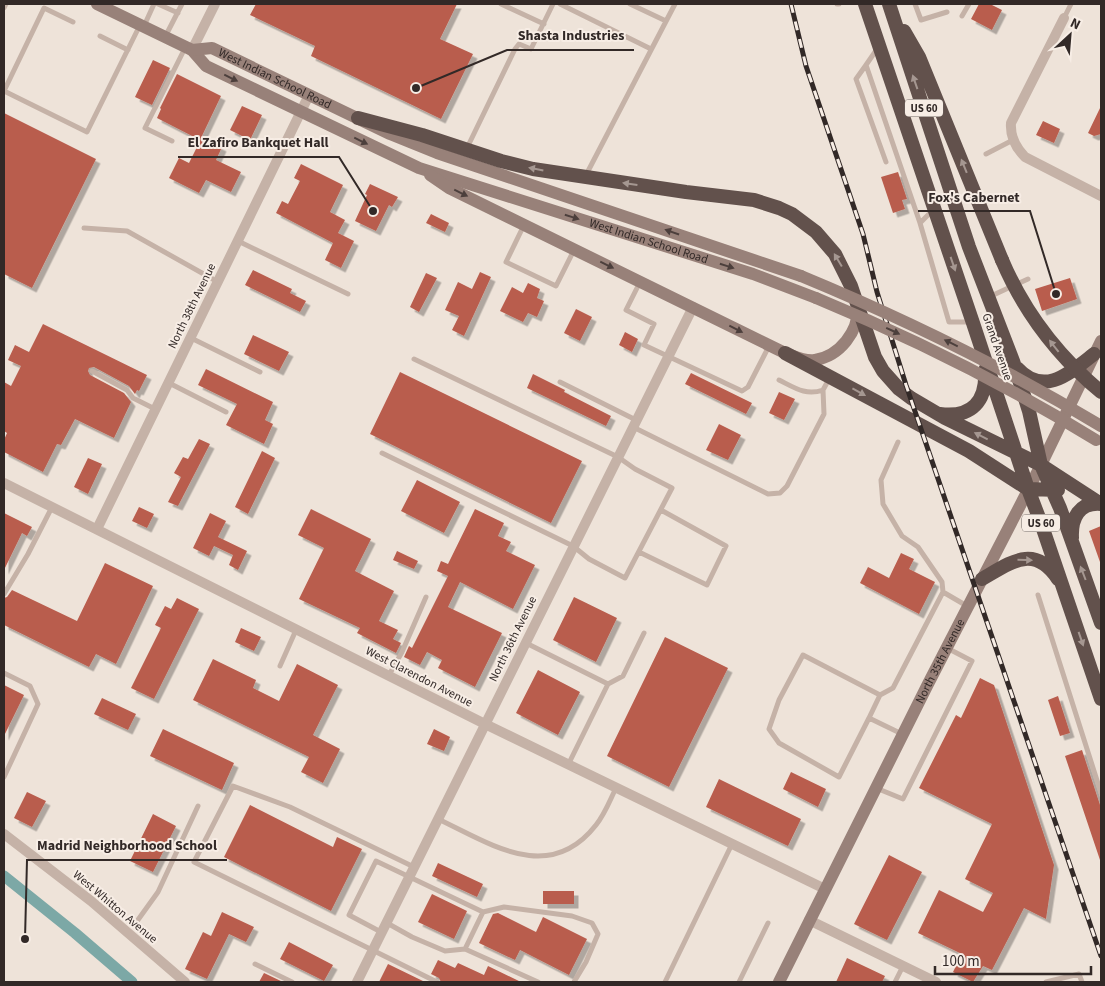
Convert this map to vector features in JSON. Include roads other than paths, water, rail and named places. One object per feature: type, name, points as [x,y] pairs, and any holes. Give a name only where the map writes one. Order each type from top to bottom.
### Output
[{"type":"highway","name":"Grand Avenue","points":[[865,4],[974,322],[1028,489],[1101,699]]},
{"type":"highway","name":"Grand Avenue","points":[[889,4],[959,211],[969,247],[1013,361],[1029,411],[1041,465],[1101,623]]},
{"type":"highway","points":[[889,4],[919,57],[1002,260],[1023,303],[1060,353],[1101,392]]},
{"type":"highway","points":[[358,118],[422,135],[501,162],[533,169],[754,200],[779,208],[804,222],[826,242],[842,266],[858,304],[875,357],[883,371],[899,389],[938,414],[1041,465],[1075,489],[1101,504]]},
{"type":"highway","points":[[936,214],[959,211]]},
{"type":"highway","points":[[938,414],[957,415],[975,406],[984,390],[985,384],[983,352]]},
{"type":"highway","points":[[785,353],[969,451],[1028,489],[1075,489]]},
{"type":"highway","points":[[1013,361],[1023,374],[1030,378],[1046,381],[1064,377],[1094,354]]},
{"type":"highway","points":[[1072,546],[1073,526],[1076,516],[1085,506],[1101,504]]},
{"type":"highway","points":[[982,579],[1012,562],[1023,559],[1033,560],[1048,567],[1058,579],[1065,593]]},
{"type":"main road","name":"West Indian School Road","points":[[97,4],[189,49],[206,66],[419,168],[753,274],[816,298],[874,322],[960,363],[1018,394],[1099,442]]},
{"type":"main road","name":"West Indian School Road","points":[[189,49],[212,48],[358,118],[437,153],[801,276],[874,307],[970,352],[1101,426]]},
{"type":"main road","points":[[419,168],[449,188],[785,353],[809,360],[822,358],[835,351],[847,339],[856,324],[858,304]]},
{"type":"main road","name":"North 35th Avenue","points":[[779,982],[902,734],[1041,465],[1101,341]]},
{"type":"street","points":[[189,49],[215,4]]},
{"type":"street","points":[[1064,18],[1011,123],[1011,131],[1017,148],[1025,157],[1101,196]]},
{"type":"street","name":"North 38th Avenue","points":[[97,529],[309,95]]},
{"type":"street","name":"North 36th Avenue","points":[[357,982],[693,307]]},
{"type":"street","name":"West Clarendon Avenue","points":[[4,483],[485,724],[825,889]]},
{"type":"street","name":"West Whitton Avenue","points":[[4,834],[91,901],[185,982]]},
{"type":"street","points":[[810,920],[936,982]]},
{"type":"lane","points":[[4,8],[6,4]]},
{"type":"lane","points":[[73,22],[45,6],[4,91],[87,132],[128,50],[154,4]]},
{"type":"lane","points":[[158,4],[178,13]]},
{"type":"lane","points":[[165,37],[182,4]]},
{"type":"lane","points":[[501,4],[544,24]]},
{"type":"lane","points":[[466,150],[515,49],[519,44],[531,49],[553,4]]},
{"type":"lane","points":[[560,4],[651,49]]},
{"type":"lane","points":[[630,4],[666,21]]},
{"type":"lane","points":[[584,177],[674,4]]},
{"type":"lane","points":[[915,4],[921,20],[947,12]]},
{"type":"lane","points":[[962,16],[969,4]]},
{"type":"lane","points":[[1064,18],[1071,4]]},
{"type":"lane","points":[[100,36],[128,50]]},
{"type":"lane","points":[[879,47],[856,79],[886,162]]},
{"type":"lane","points":[[172,141],[145,128],[189,49]]},
{"type":"lane","points":[[866,65],[920,223],[949,322],[974,322]]},
{"type":"lane","points":[[986,154],[1013,140]]},
{"type":"lane","points":[[920,223],[936,214]]},
{"type":"lane","points":[[524,225],[506,262],[556,286],[575,249]]},
{"type":"lane","points":[[84,228],[127,231],[218,282]]},
{"type":"lane","points":[[238,241],[348,294]]},
{"type":"lane","points":[[989,297],[1028,279]]},
{"type":"lane","points":[[640,281],[626,310],[654,324],[644,345],[742,390],[748,387],[770,346]]},
{"type":"lane","points":[[191,338],[260,372]]},
{"type":"lane","points":[[382,452],[573,546],[589,559],[626,578],[672,488],[618,457],[414,359]]},
{"type":"lane","points":[[92,371],[127,390],[133,398],[156,409]]},
{"type":"lane","points":[[560,382],[768,494],[780,494],[787,486],[824,414],[824,390],[830,376]]},
{"type":"lane","points":[[780,380],[803,392],[815,393],[824,390]]},
{"type":"lane","points":[[168,383],[226,412]]},
{"type":"lane","points":[[880,695],[804,655],[779,700],[769,729],[779,743],[839,777],[880,695],[893,688],[943,592],[942,582],[938,575],[918,547],[902,536],[883,504],[881,480],[898,442]]},
{"type":"lane","points":[[4,594],[28,554],[52,506]]},
{"type":"lane","points":[[639,552],[708,585],[726,546],[661,510]]},
{"type":"lane","points":[[943,592],[968,606]]},
{"type":"lane","points":[[1038,595],[1101,793]]},
{"type":"lane","points":[[389,676],[402,652],[426,597]]},
{"type":"lane","points":[[280,666],[296,629]]},
{"type":"lane","points":[[568,765],[608,684],[623,676],[644,632]]},
{"type":"lane","points":[[525,643],[608,684]]},
{"type":"lane","points":[[876,788],[903,799],[972,661],[946,648]]},
{"type":"lane","points":[[4,673],[30,686],[38,704],[4,777]]},
{"type":"lane","points":[[870,718],[902,734]]},
{"type":"lane","points":[[414,868],[290,806],[233,786],[194,862],[437,982]]},
{"type":"lane","points":[[438,819],[504,850],[524,855],[542,856],[560,853],[575,846],[592,830],[604,814],[616,788]]},
{"type":"lane","points":[[136,924],[158,892],[198,806]]},
{"type":"lane","points":[[665,982],[732,844]]},
{"type":"lane","points":[[538,982],[465,949],[445,951],[412,937],[349,915],[376,861],[483,912],[504,907],[572,916],[592,923],[598,934],[586,962],[574,982]]},
{"type":"lane","points":[[465,949],[483,912]]},
{"type":"lane","points":[[740,982],[768,923]]},
{"type":"lane","points":[[255,964],[292,982]]},
{"type":"lane","points":[[895,982],[903,966]]},
{"type":"lane","points":[[1046,982],[1079,974],[1082,982]]},
{"type":"waterway","points":[[4,876],[132,982]]},
{"type":"railway","points":[[791,4],[806,66],[863,234],[877,292],[906,385],[1101,956]]},
{"type":"place","name":"Shasta Industries","points":[[416,88]]},
{"type":"place","name":"El Zafiro Bankquet Hall","points":[[373,211]]},
{"type":"place","name":"Fox's Cabernet","points":[[1056,294]]},
{"type":"place","name":"Madrid Neighborhood School","points":[[25,939]]}]
